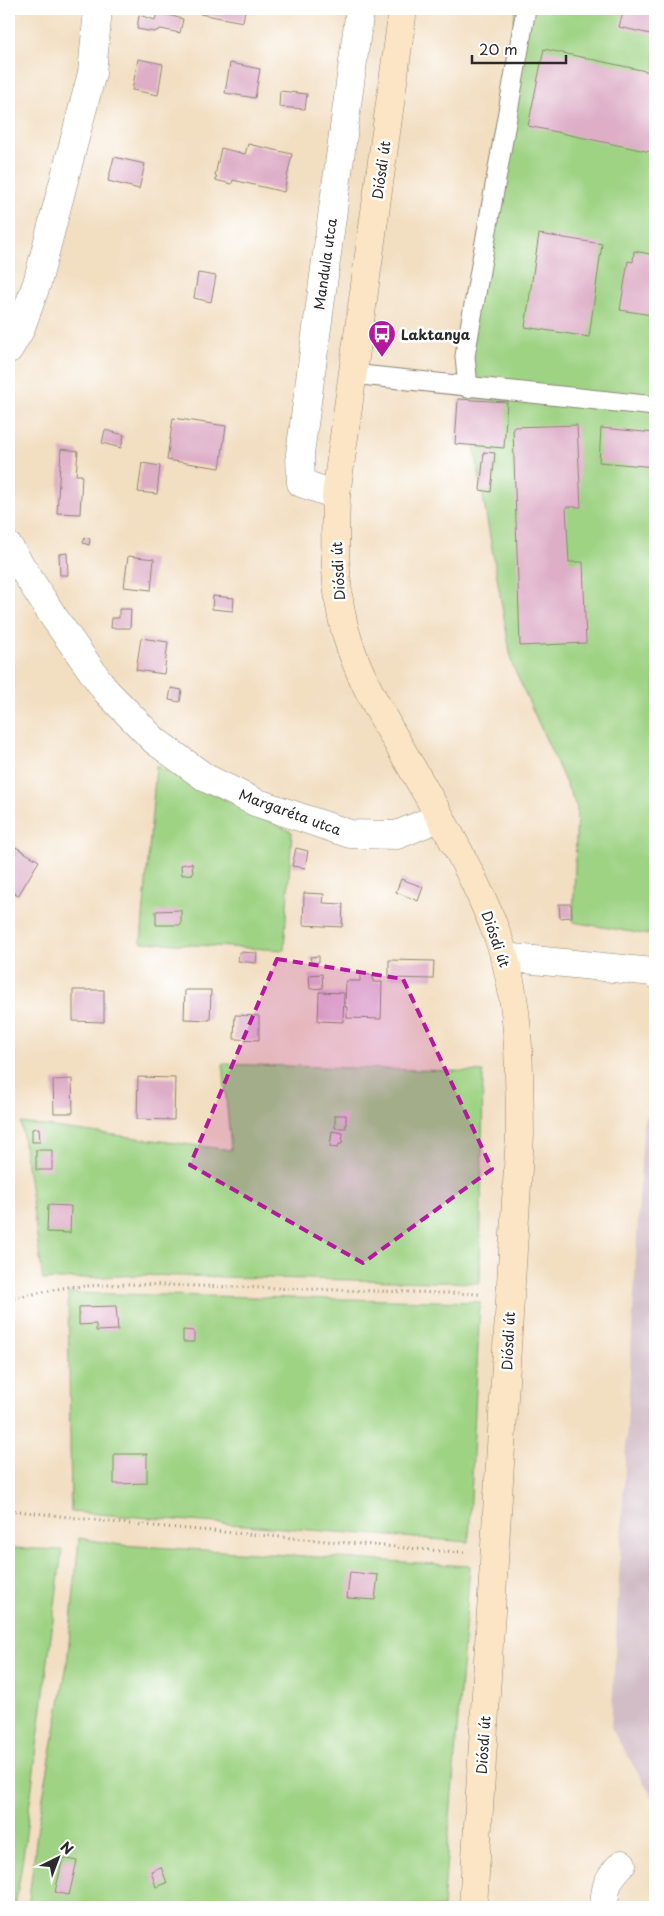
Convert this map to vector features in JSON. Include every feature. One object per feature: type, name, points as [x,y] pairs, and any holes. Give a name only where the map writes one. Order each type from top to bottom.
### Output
[{"type":"main road","name":"Diósdi út","points":[[404,9],[336,495],[335,570],[337,594],[345,630],[355,661],[384,720],[472,876],[504,956],[514,998],[520,1135],[496,1552],[472,1907]]},
{"type":"street","points":[[9,349],[20,330],[38,283],[92,73],[98,9]]},
{"type":"street","name":"Mandula utca","points":[[336,495],[301,483],[300,454],[360,9]]},
{"type":"street","name":"Margaréta utca","points":[[9,547],[53,616],[106,691],[155,741],[206,778],[256,802],[350,834],[397,835],[440,817]]},
{"type":"street","points":[[504,956],[653,972],[655,974]]},
{"type":"street","points":[[604,1907],[605,1890],[612,1874],[622,1864]]},
{"type":"lane","points":[[468,388],[466,356],[526,9]]},
{"type":"lane","points":[[352,374],[468,388],[655,406]]},
{"type":"path","points":[[9,1298],[68,1287],[128,1284],[511,1295]]},
{"type":"path","points":[[10,1510],[120,1523],[412,1549],[496,1552]]},
{"type":"highlighted area","points":[[277,959],[403,979],[492,1169],[363,1263],[190,1165]]},
{"type":"shaded area","points":[[655,1101],[655,1802],[611,1728],[643,1124]]},
{"type":"green space","points":[[516,9],[655,9],[655,936],[573,922],[577,808],[512,664],[464,387],[461,360]]},
{"type":"green space","points":[[156,766],[292,832],[284,950],[141,942]]},
{"type":"green space","points":[[223,1064],[483,1072],[480,1283],[139,1275],[43,1280],[21,1123],[231,1150]]},
{"type":"green space","points":[[68,1293],[480,1302],[469,1542],[71,1512]]},
{"type":"green space","points":[[79,1538],[120,1545],[470,1566],[443,1907],[28,1907],[38,1825],[67,1664]]},
{"type":"green space","points":[[9,1548],[62,1550],[15,1907],[9,1907]]},
{"type":"building","points":[[201,9],[245,9],[243,22],[200,14]]},
{"type":"building","points":[[624,9],[655,9],[655,35],[619,27]]},
{"type":"building","points":[[157,12],[183,19],[180,33],[161,29],[154,32],[137,29],[139,15],[155,20]]},
{"type":"building","points":[[544,49],[655,73],[655,153],[528,126]]},
{"type":"building","points":[[138,59],[163,64],[158,95],[132,90]]},
{"type":"building","points":[[230,63],[260,69],[255,98],[225,93]]},
{"type":"building","points":[[280,91],[307,94],[305,109],[279,107]]},
{"type":"building","points":[[248,144],[292,154],[284,192],[233,180],[232,184],[215,180],[221,148],[245,154]]},
{"type":"building","points":[[114,157],[145,164],[139,189],[108,181]]},
{"type":"building","points":[[539,234],[602,244],[589,337],[525,327]]},
{"type":"building","points":[[634,251],[655,255],[655,291],[652,315],[620,310],[628,261],[633,262]]},
{"type":"building","points":[[198,273],[216,276],[211,302],[194,298]]},
{"type":"building","points":[[458,399],[507,402],[504,448],[455,444]]},
{"type":"building","points":[[173,418],[226,426],[220,468],[167,460]]},
{"type":"building","points":[[577,425],[581,507],[566,507],[569,562],[583,562],[586,643],[520,646],[513,427]]},
{"type":"building","points":[[601,428],[655,433],[655,467],[599,462]]},
{"type":"building","points":[[105,430],[124,435],[121,448],[102,443]]},
{"type":"building","points":[[61,449],[78,451],[76,475],[82,475],[80,514],[57,513]]},
{"type":"building","points":[[484,452],[495,453],[491,492],[480,490]]},
{"type":"building","points":[[142,463],[160,466],[157,494],[138,492]]},
{"type":"building","points":[[85,537],[90,539],[89,545],[83,543]]},
{"type":"building","points":[[67,553],[68,575],[60,575],[59,554]]},
{"type":"building","points":[[128,556],[154,559],[151,590],[124,587]]},
{"type":"building","points":[[213,596],[234,598],[233,611],[212,609]]},
{"type":"building","points":[[119,609],[131,609],[130,628],[111,628],[112,618],[119,618]]},
{"type":"building","points":[[141,638],[168,642],[164,674],[136,670]]},
{"type":"building","points":[[171,688],[182,690],[180,702],[169,700]]},
{"type":"building","points":[[9,843],[39,861],[18,896],[9,890]]},
{"type":"building","points":[[296,848],[308,851],[305,868],[292,866]]},
{"type":"building","points":[[192,863],[193,874],[182,875],[181,865]]},
{"type":"building","points":[[401,879],[423,887],[418,901],[396,892]]},
{"type":"building","points":[[304,893],[324,894],[323,903],[343,904],[342,927],[303,925]]},
{"type":"building","points":[[559,904],[571,904],[572,917],[560,918]]},
{"type":"building","points":[[181,910],[181,925],[156,925],[156,911]]},
{"type":"building","points":[[239,952],[257,953],[256,963],[238,961]]},
{"type":"building","points":[[319,956],[319,962],[311,962],[310,957]]},
{"type":"building","points":[[389,960],[434,961],[433,979],[389,978]]},
{"type":"building","points":[[322,974],[323,988],[310,989],[309,975]]},
{"type":"building","points":[[360,974],[373,975],[373,982],[382,982],[381,1019],[347,1018],[347,1007],[345,1007],[346,981],[360,981]]},
{"type":"building","points":[[73,990],[104,990],[104,1022],[73,1021]]},
{"type":"building","points":[[185,990],[211,990],[210,1020],[184,1019]]},
{"type":"building","points":[[319,992],[344,993],[343,1022],[318,1021]]},
{"type":"building","points":[[235,1015],[259,1016],[259,1040],[234,1039]]},
{"type":"building","points":[[138,1077],[175,1078],[174,1120],[137,1119]]},
{"type":"building","points":[[72,1079],[73,1113],[54,1113],[53,1080]]},
{"type":"building","points":[[335,1115],[346,1115],[346,1128],[335,1128]]},
{"type":"building","points":[[39,1128],[40,1142],[32,1142],[32,1129]]},
{"type":"building","points":[[332,1131],[343,1133],[342,1144],[339,1144],[338,1148],[330,1147]]},
{"type":"building","points":[[36,1150],[52,1150],[52,1170],[36,1170]]},
{"type":"building","points":[[48,1205],[71,1206],[70,1233],[47,1232]]},
{"type":"building","points":[[116,1306],[118,1330],[96,1331],[96,1324],[79,1325],[79,1307]]},
{"type":"building","points":[[183,1330],[194,1331],[194,1342],[183,1342]]},
{"type":"building","points":[[114,1454],[147,1454],[147,1483],[114,1484]]},
{"type":"building","points":[[350,1572],[378,1575],[375,1600],[347,1598]]},
{"type":"building","points":[[654,1600],[655,1644],[653,1644]]},
{"type":"building","points":[[63,1858],[77,1861],[69,1895],[55,1892]]},
{"type":"building","points":[[161,1867],[167,1883],[156,1887],[151,1871]]},
{"type":"place","name":"Laktanya","points":[[382,358]]}]
